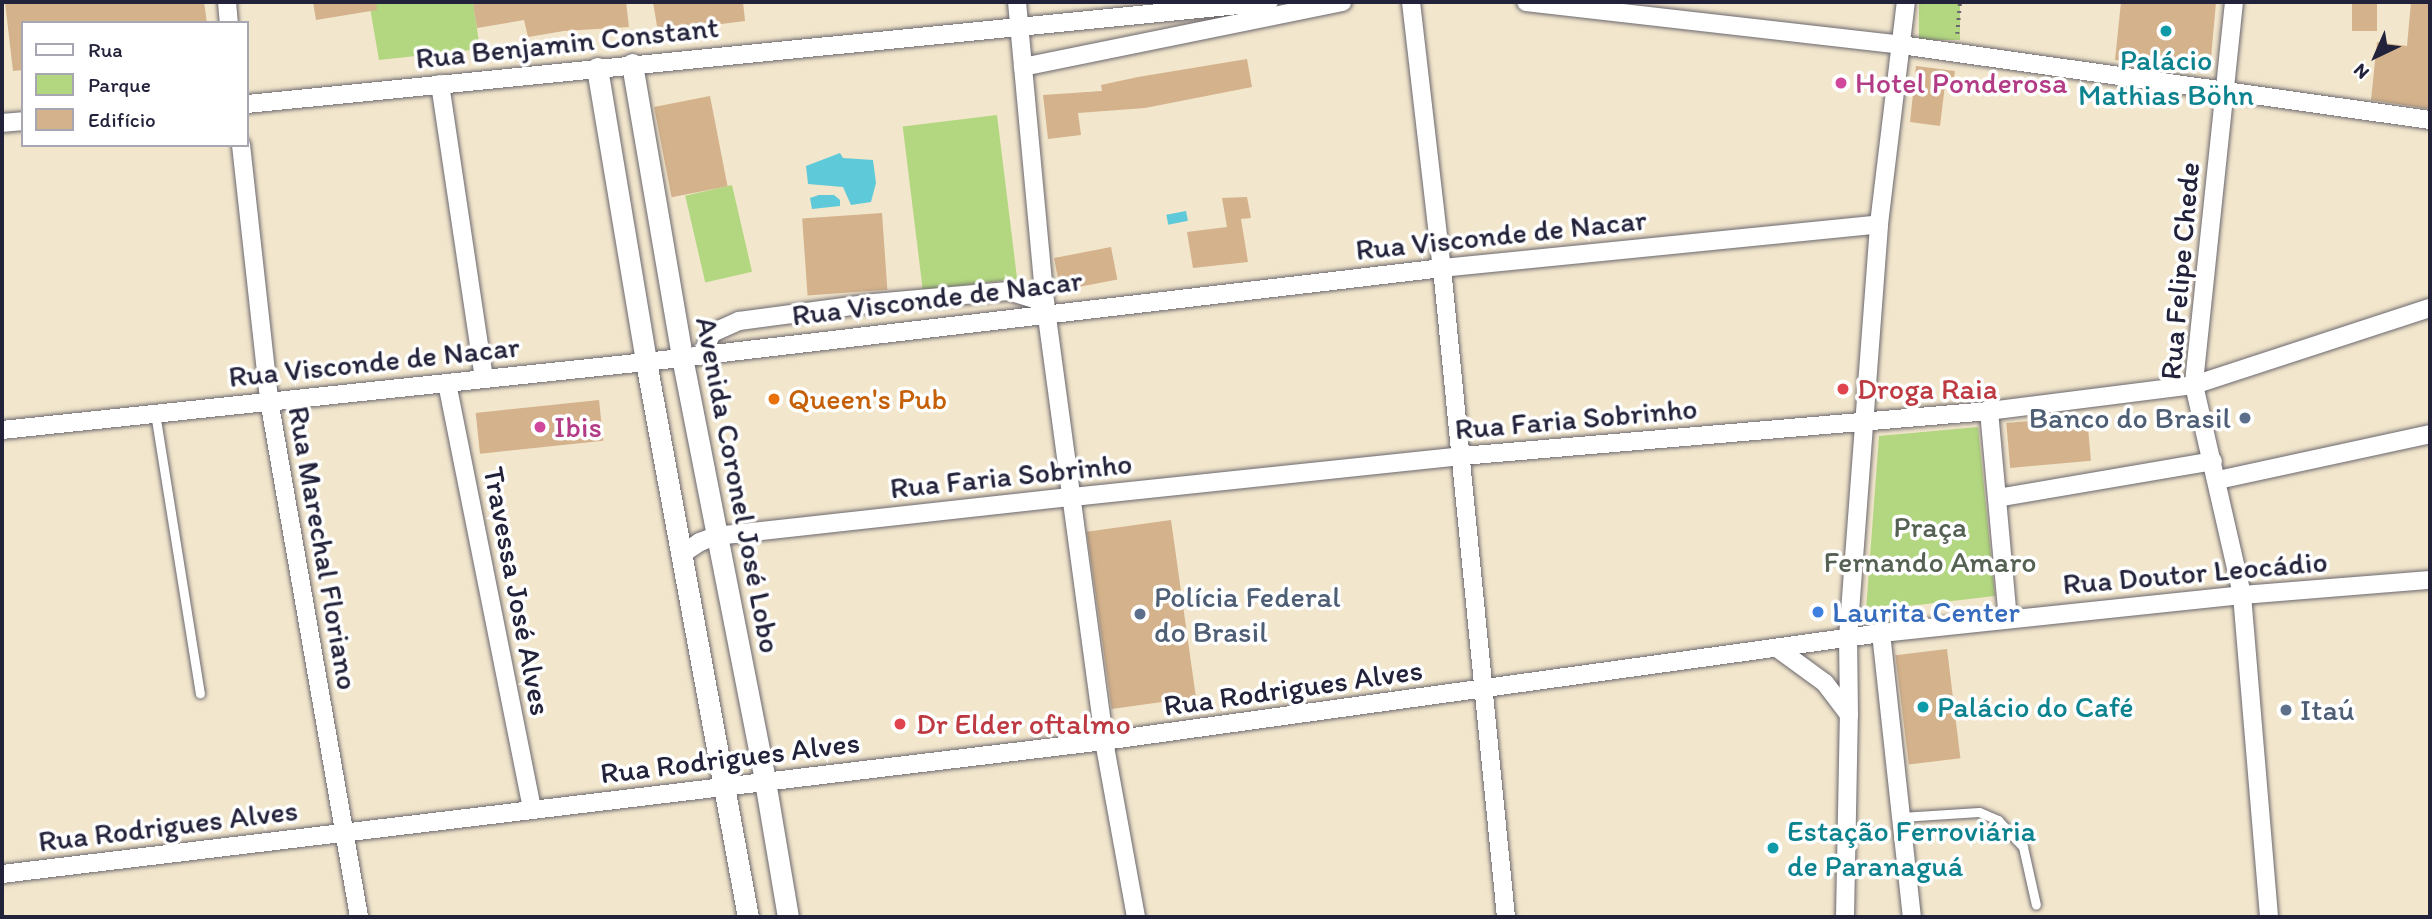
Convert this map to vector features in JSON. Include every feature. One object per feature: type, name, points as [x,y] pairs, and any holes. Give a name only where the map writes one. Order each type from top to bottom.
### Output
[{"type":"street","points":[[227,2],[229,21]]},
{"type":"street","points":[[1017,2],[1046,307],[1104,741],[1136,917]]},
{"type":"street","name":"Rua Benjamin Constant","points":[[248,104],[1269,2]]},
{"type":"street","points":[[1023,67],[1342,2]]},
{"type":"street","points":[[1410,2],[1443,268],[1506,917]]},
{"type":"street","points":[[1527,2],[1902,45],[2430,120]]},
{"type":"street","points":[[1847,912],[1847,638],[1866,420],[1879,224],[1906,2]]},
{"type":"street","name":"Rua Felipe Chede","points":[[2234,2],[2194,386],[2218,480],[2242,595],[2270,917]]},
{"type":"street","name":"Avenida Coronel José Lobo","points":[[632,64],[692,356],[716,537],[765,781],[788,917]]},
{"type":"street","points":[[597,68],[646,362],[748,917]]},
{"type":"street","points":[[440,85],[484,379]]},
{"type":"street","points":[[2,123],[21,121]]},
{"type":"street","name":"Rua Marechal Floriano","points":[[241,147],[269,400],[359,917]]},
{"type":"street","name":"Rua Visconde de Nacar","points":[[2,430],[646,362],[1046,307],[1879,224]]},
{"type":"street","points":[[692,356],[712,333],[739,321],[874,303],[1008,291],[1046,307]]},
{"type":"street","name":"Rua Faria Sobrinho","points":[[682,554],[699,542],[716,537],[1072,497],[1461,456],[1989,411],[2194,386],[2430,308]]},
{"type":"street","name":"Travessa José Alves","points":[[447,383],[532,810]]},
{"type":"street","points":[[1989,411],[2008,619]]},
{"type":"street","points":[[2218,480],[2430,434]]},
{"type":"street","points":[[1997,498],[2213,461]]},
{"type":"street","name":"Rua Doutor Leocádio","points":[[1881,632],[2242,595],[2430,580]]},
{"type":"street","points":[[1881,632],[1909,914]]},
{"type":"street","name":"Rua Rodrigues Alves","points":[[2,874],[1104,741],[1881,632]]},
{"type":"street","points":[[1777,648],[1825,683],[1849,715]]},
{"type":"lane","points":[[155,413],[200,693]]},
{"type":"lane","points":[[1901,817],[1979,812],[1998,820],[2023,847],[2036,905]]},
{"type":"path","points":[[1955,53],[1960,2]]},
{"type":"green space","points":[[369,2],[473,2],[480,49],[379,60]]},
{"type":"green space","points":[[1919,2],[1960,2],[1960,40],[1919,40]]},
{"type":"green space","points":[[997,115],[1017,279],[923,290],[903,127]]},
{"type":"green space","points":[[732,185],[752,272],[705,283],[685,196]]},
{"type":"green space","name":"Praça Fernando Amaro","points":[[1978,427],[1995,596],[1866,611],[1879,436]]},
{"type":"water","points":[[840,153],[843,158],[873,160],[876,183],[871,202],[851,205],[843,187],[808,184],[806,166]]},
{"type":"water","points":[[834,195],[840,200],[840,206],[812,209],[810,198]]},
{"type":"water","points":[[1186,211],[1188,221],[1168,225],[1166,215]]},
{"type":"building","points":[[5,2],[204,2],[207,21],[21,21],[21,70],[13,71]]},
{"type":"building","points":[[313,2],[376,2],[377,10],[316,20]]},
{"type":"building","points":[[626,2],[629,27],[564,31],[528,37],[524,20],[477,28],[473,3]]},
{"type":"building","points":[[653,2],[743,2],[745,21],[658,32]]},
{"type":"building","name":"Palácio Mathias Böhn","points":[[2121,2],[2216,2],[2210,69],[2115,60]]},
{"type":"building","points":[[2352,2],[2377,2],[2377,31],[2352,31]]},
{"type":"building","points":[[2411,2],[2430,2],[2430,109],[2371,100],[2377,42],[2407,46]]},
{"type":"building","points":[[1247,59],[1252,87],[1145,108],[1078,113],[1081,135],[1048,139],[1043,95],[1102,91],[1101,85]]},
{"type":"building","points":[[1916,66],[1955,71],[1953,86],[1945,85],[1940,126],[1910,122]]},
{"type":"building","points":[[710,96],[728,186],[672,197],[654,107]]},
{"type":"building","points":[[1247,197],[1251,218],[1241,219],[1248,262],[1193,268],[1187,232],[1227,227],[1222,198]]},
{"type":"building","points":[[882,213],[887,290],[808,295],[802,219]]},
{"type":"building","points":[[1111,247],[1117,279],[1060,290],[1054,258]]},
{"type":"building","name":"Ibis","points":[[599,400],[603,441],[480,454],[476,413]]},
{"type":"building","points":[[2087,416],[2091,461],[2010,468],[2006,423]]},
{"type":"building","name":"Polícia Federal do Brasil","points":[[1171,520],[1196,697],[1112,709],[1087,532]]},
{"type":"building","name":"Palácio do Café","points":[[1947,649],[1960,758],[1909,765],[1895,655]]},
{"type":"place","name":"Palácio Mathias Böhn","points":[[2166,31]]},
{"type":"place","name":"Hotel Ponderosa","points":[[1841,83]]},
{"type":"place","name":"Droga Raia","points":[[1843,389]]},
{"type":"place","name":"Queen's Pub","points":[[774,399]]},
{"type":"place","name":"Banco do Brasil","points":[[2245,418]]},
{"type":"place","name":"Ibis","points":[[540,427]]},
{"type":"place","name":"Laurita Center","points":[[1818,612]]},
{"type":"place","name":"Polícia Federal do Brasil","points":[[1140,614]]},
{"type":"place","name":"Palácio do Café","points":[[1923,707]]},
{"type":"place","name":"Itaú","points":[[2286,710]]},
{"type":"place","name":"Dr Elder oftalmo","points":[[900,724]]},
{"type":"place","name":"Estação Ferroviária de Paranaguá","points":[[1773,848]]}]
